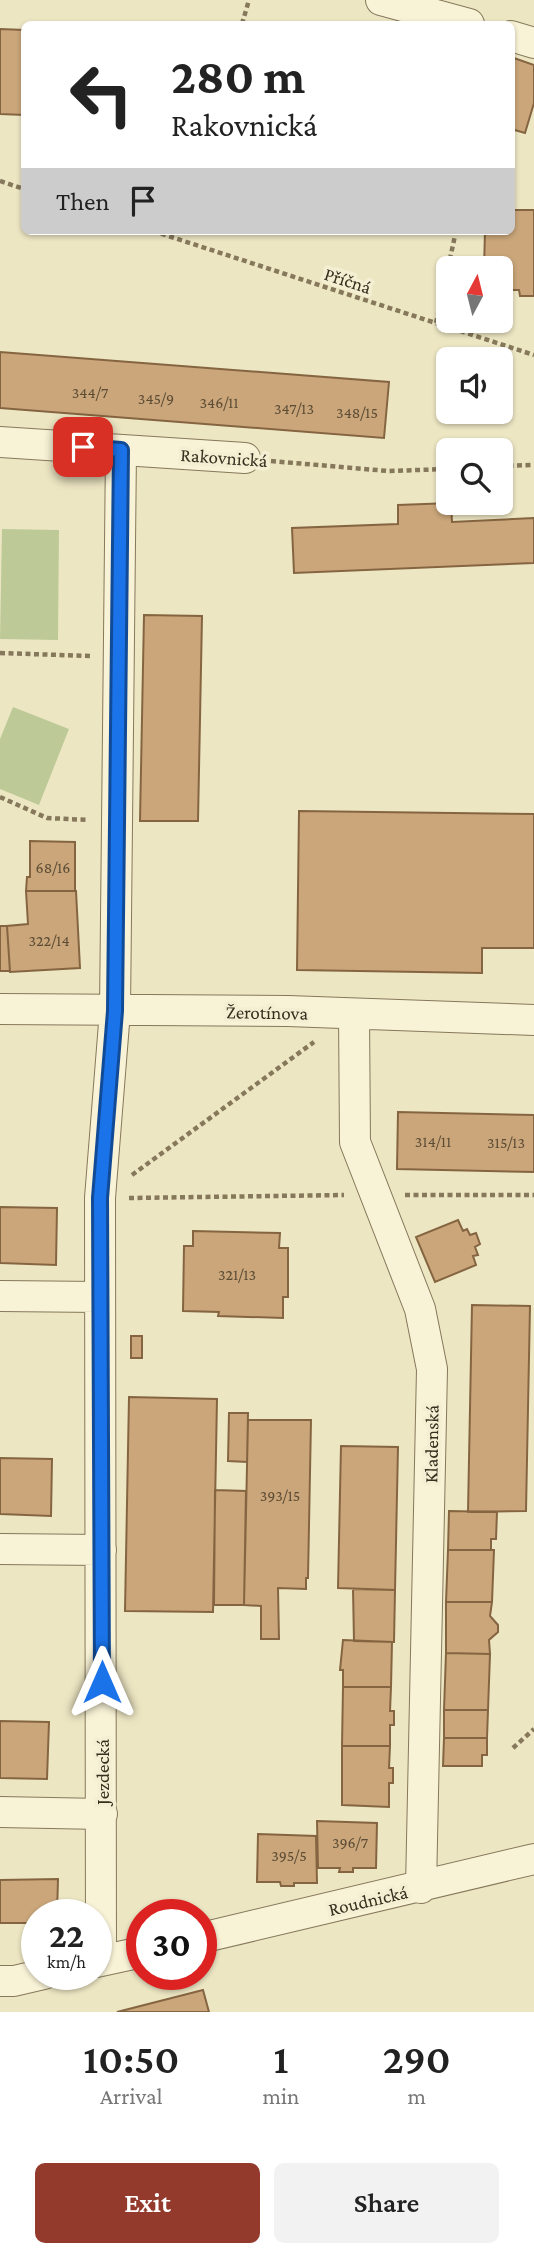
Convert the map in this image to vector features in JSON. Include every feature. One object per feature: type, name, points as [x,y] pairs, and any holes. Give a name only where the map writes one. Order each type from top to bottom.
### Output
[{"type":"street","points":[[382,0],[458,21]]},
{"type":"street","points":[[515,37],[534,43]]},
{"type":"street","name":"Rakovnická","points":[[0,442],[245,458]]},
{"type":"street","name":"Jezdecká","points":[[100,1899],[102,1814],[100,1198],[115,1011],[121,450]]},
{"type":"street","name":"Žerotínova","points":[[0,1009],[354,1014],[534,1020]]},
{"type":"street","name":"Kladenská","points":[[354,1014],[355,1142],[420,1309],[432,1369],[421,1888]]},
{"type":"street","points":[[0,1296],[100,1297]]},
{"type":"street","points":[[0,1549],[101,1550]]},
{"type":"street","points":[[0,1812],[102,1814]]},
{"type":"street","name":"Roudnická","points":[[217,1934],[534,1859]]},
{"type":"street","points":[[0,1981],[21,1979]]},
{"type":"path","points":[[243,21],[249,0]]},
{"type":"path","points":[[0,181],[21,188]]},
{"type":"path","name":"Příčná","points":[[166,235],[436,323]]},
{"type":"path","points":[[451,256],[455,235]]},
{"type":"path","name":"Příčná","points":[[466,333],[534,355]]},
{"type":"path","points":[[526,353],[534,349]]},
{"type":"path","name":"Rakovnická","points":[[245,458],[388,471],[436,469]]},
{"type":"path","points":[[513,466],[534,465]]},
{"type":"path","points":[[0,653],[119,657]]},
{"type":"path","points":[[0,797],[47,818],[118,821]]},
{"type":"path","points":[[100,1198],[354,1014]]},
{"type":"path","points":[[100,1198],[534,1195]]},
{"type":"path","points":[[513,1748],[534,1729]]},
{"type":"green space","points":[[2,529],[59,530],[58,640],[0,639]]},
{"type":"green space","points":[[13,707],[69,729],[39,805],[0,789],[0,739]]},
{"type":"building","points":[[0,29],[21,30],[21,115],[0,114]]},
{"type":"building","points":[[515,58],[534,65],[534,103],[525,133],[515,130]]},
{"type":"building","points":[[515,210],[534,210],[534,296],[520,296],[519,290],[513,290],[513,256],[484,256],[485,235],[515,235]]},
{"type":"building","points":[[0,352],[389,382],[384,438],[0,408]]},
{"type":"building","points":[[436,504],[436,515],[452,515],[452,522],[534,518],[534,563],[294,573],[292,528],[398,524],[398,505]]},
{"type":"building","points":[[144,615],[202,616],[198,821],[140,821]]},
{"type":"building","points":[[299,811],[534,814],[534,948],[482,948],[482,973],[297,970]]},
{"type":"building","points":[[30,841],[75,842],[75,891],[26,891],[27,877],[30,877]]},
{"type":"building","points":[[26,891],[76,891],[80,968],[10,972],[7,926],[28,924]]},
{"type":"building","points":[[0,926],[7,926],[10,971],[0,971]]},
{"type":"building","points":[[398,1112],[534,1115],[534,1172],[397,1169]]},
{"type":"building","points":[[0,1207],[57,1208],[56,1265],[0,1263]]},
{"type":"building","points":[[458,1220],[463,1231],[467,1229],[470,1235],[476,1233],[480,1244],[475,1247],[478,1255],[473,1256],[476,1265],[435,1282],[416,1237]]},
{"type":"building","points":[[193,1231],[280,1233],[279,1248],[288,1248],[288,1297],[283,1297],[283,1318],[218,1316],[219,1312],[183,1311],[184,1246],[193,1246]]},
{"type":"building","points":[[472,1305],[530,1306],[526,1511],[468,1512]]},
{"type":"building","points":[[131,1336],[142,1336],[142,1358],[131,1358]]},
{"type":"building","points":[[129,1397],[217,1399],[213,1612],[125,1611]]},
{"type":"building","points":[[229,1413],[248,1413],[247,1462],[228,1461]]},
{"type":"building","points":[[248,1420],[311,1420],[308,1578],[306,1589],[278,1588],[279,1639],[261,1639],[261,1606],[244,1605]]},
{"type":"building","points":[[341,1446],[398,1447],[395,1590],[338,1588]]},
{"type":"building","points":[[0,1458],[52,1459],[51,1516],[0,1514]]},
{"type":"building","points":[[215,1490],[246,1491],[244,1605],[214,1605]]},
{"type":"building","points":[[449,1511],[497,1512],[496,1539],[491,1539],[491,1550],[448,1550]]},
{"type":"building","points":[[448,1550],[494,1550],[492,1602],[446,1602]]},
{"type":"building","points":[[353,1589],[395,1590],[394,1642],[354,1641]]},
{"type":"building","points":[[446,1602],[492,1602],[490,1616],[498,1625],[498,1632],[489,1640],[490,1654],[446,1653]]},
{"type":"building","points":[[343,1640],[392,1642],[391,1687],[343,1687],[343,1670],[340,1670]]},
{"type":"building","points":[[446,1653],[490,1654],[488,1710],[444,1710]]},
{"type":"building","points":[[343,1687],[391,1687],[390,1711],[394,1711],[394,1725],[390,1725],[390,1746],[342,1746]]},
{"type":"building","points":[[444,1710],[488,1710],[487,1738],[444,1738]]},
{"type":"building","points":[[0,1721],[49,1722],[47,1779],[0,1778]]},
{"type":"building","points":[[444,1738],[487,1738],[487,1755],[482,1755],[482,1766],[443,1766]]},
{"type":"building","points":[[342,1746],[390,1746],[389,1768],[393,1768],[393,1783],[389,1783],[389,1807],[342,1805]]},
{"type":"building","points":[[317,1821],[377,1823],[376,1868],[353,1868],[353,1872],[339,1872],[340,1868],[318,1868]]},
{"type":"building","points":[[258,1834],[316,1836],[317,1883],[281,1886],[280,1882],[257,1882]]},
{"type":"building","points":[[58,1879],[57,1899],[21,1899],[21,1923],[0,1923],[0,1880]]},
{"type":"building","points":[[203,1990],[209,2012],[117,2012]]},
{"type":"route","points":[[83,447],[121,450],[115,1011],[100,1198],[102,1682]]}]
